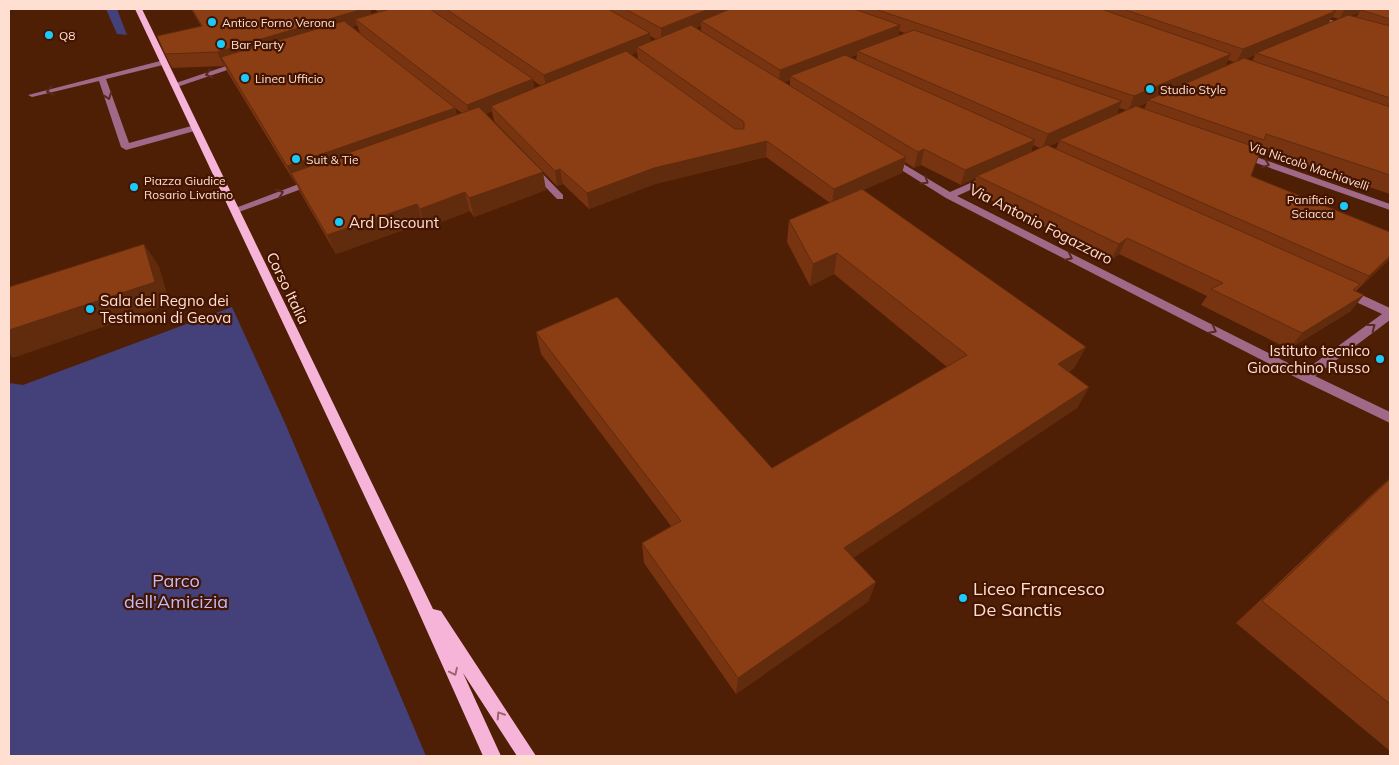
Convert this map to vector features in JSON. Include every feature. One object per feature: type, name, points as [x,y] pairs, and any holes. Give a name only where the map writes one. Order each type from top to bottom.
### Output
[{"type":"main road","name":"Corso Italia","points":[[138,9],[412,580]]},
{"type":"main road","points":[[412,580],[492,756]]},
{"type":"main road","points":[[412,580],[527,756]]},
{"type":"street","points":[[1289,9],[1358,29]]},
{"type":"street","points":[[1324,32],[1351,21]]},
{"type":"street","points":[[174,85],[252,61]]},
{"type":"street","points":[[32,95],[164,62]]},
{"type":"street","points":[[102,78],[126,147],[195,128]]},
{"type":"street","name":"Via Antonio Fogazzaro","points":[[877,151],[949,196],[1305,377],[1390,418]]},
{"type":"street","name":"Via Niccolò Machiavelli","points":[[1232,152],[1390,208]]},
{"type":"street","points":[[526,161],[560,197]]},
{"type":"street","points":[[949,196],[1001,173]]},
{"type":"street","points":[[235,210],[319,180]]},
{"type":"street","points":[[1305,377],[1390,313],[1337,288]]},
{"type":"green space","points":[[106,9],[117,9],[127,35],[117,34]]},
{"type":"green space","name":"Parco dell'Amicizia","points":[[232,307],[285,423],[426,756],[9,756],[9,383],[23,385]]},
{"type":"building","points":[[192,9],[363,9],[217,52],[165,54],[157,36],[202,26]]},
{"type":"building","points":[[390,9],[430,9],[533,79],[467,105],[355,19]]},
{"type":"building","points":[[446,9],[608,9],[650,33],[544,75]]},
{"type":"building","points":[[625,9],[709,9],[661,28]]},
{"type":"building","points":[[730,9],[854,9],[900,25],[780,70],[701,21]]},
{"type":"building","points":[[875,9],[1101,9],[1231,54],[1134,96]]},
{"type":"building","points":[[1123,9],[1329,9],[1336,11],[1243,49]]},
{"type":"building","points":[[1390,9],[1390,19],[1361,10]]},
{"type":"building","points":[[1348,15],[1390,26],[1390,98],[1256,53]]},
{"type":"building","points":[[344,21],[455,108],[287,166],[221,57]]},
{"type":"building","points":[[691,25],[906,157],[834,189],[767,141],[654,168],[587,193],[560,169],[555,171],[491,106],[626,51],[735,129],[744,129],[744,122],[637,47]]},
{"type":"building","points":[[914,30],[1122,101],[1048,134],[857,51]]},
{"type":"building","points":[[845,55],[1035,140],[965,170],[924,149],[918,152],[790,76]]},
{"type":"building","points":[[1244,58],[1390,107],[1390,175],[1266,134],[1264,140],[1148,100]]},
{"type":"building","points":[[1136,106],[1261,149],[1251,176],[1390,232],[1390,256],[1369,276],[1059,140]]},
{"type":"building","points":[[479,107],[543,172],[469,198],[465,192],[420,209],[417,204],[327,235],[291,173]]},
{"type":"building","points":[[1047,145],[1360,284],[1353,290],[1364,295],[1302,333],[1211,289],[1223,283],[1127,238],[1119,244],[977,176]]},
{"type":"building","points":[[862,189],[1086,347],[1058,364],[1089,387],[844,548],[876,582],[738,678],[642,543],[681,521],[536,332],[617,297],[772,468],[967,355],[837,253],[813,264],[789,220]]},
{"type":"building","points":[[144,244],[155,282],[9,330],[9,287]]},
{"type":"building","points":[[1390,479],[1390,704],[1262,601]]},
{"type":"place","name":"Antico Forno Verona","points":[[212,22]]},
{"type":"place","name":"Q8","points":[[49,35]]},
{"type":"place","name":"Bar Party","points":[[221,44]]},
{"type":"place","name":"Linea Ufficio","points":[[245,78]]},
{"type":"place","name":"Studio Style","points":[[1150,89]]},
{"type":"place","name":"Suit & Tie","points":[[296,159]]},
{"type":"place","name":"Piazza Giudice Rosario Livatino","points":[[134,187]]},
{"type":"place","name":"Panificio Sciacca","points":[[1344,206]]},
{"type":"place","name":"Ard Discount","points":[[339,222]]},
{"type":"place","name":"Sala del Regno dei Testimoni di Geova","points":[[90,309]]},
{"type":"place","name":"Istituto tecnico Gioacchino Russo","points":[[1380,359]]},
{"type":"place","name":"Liceo Francesco De Sanctis","points":[[963,598]]}]
